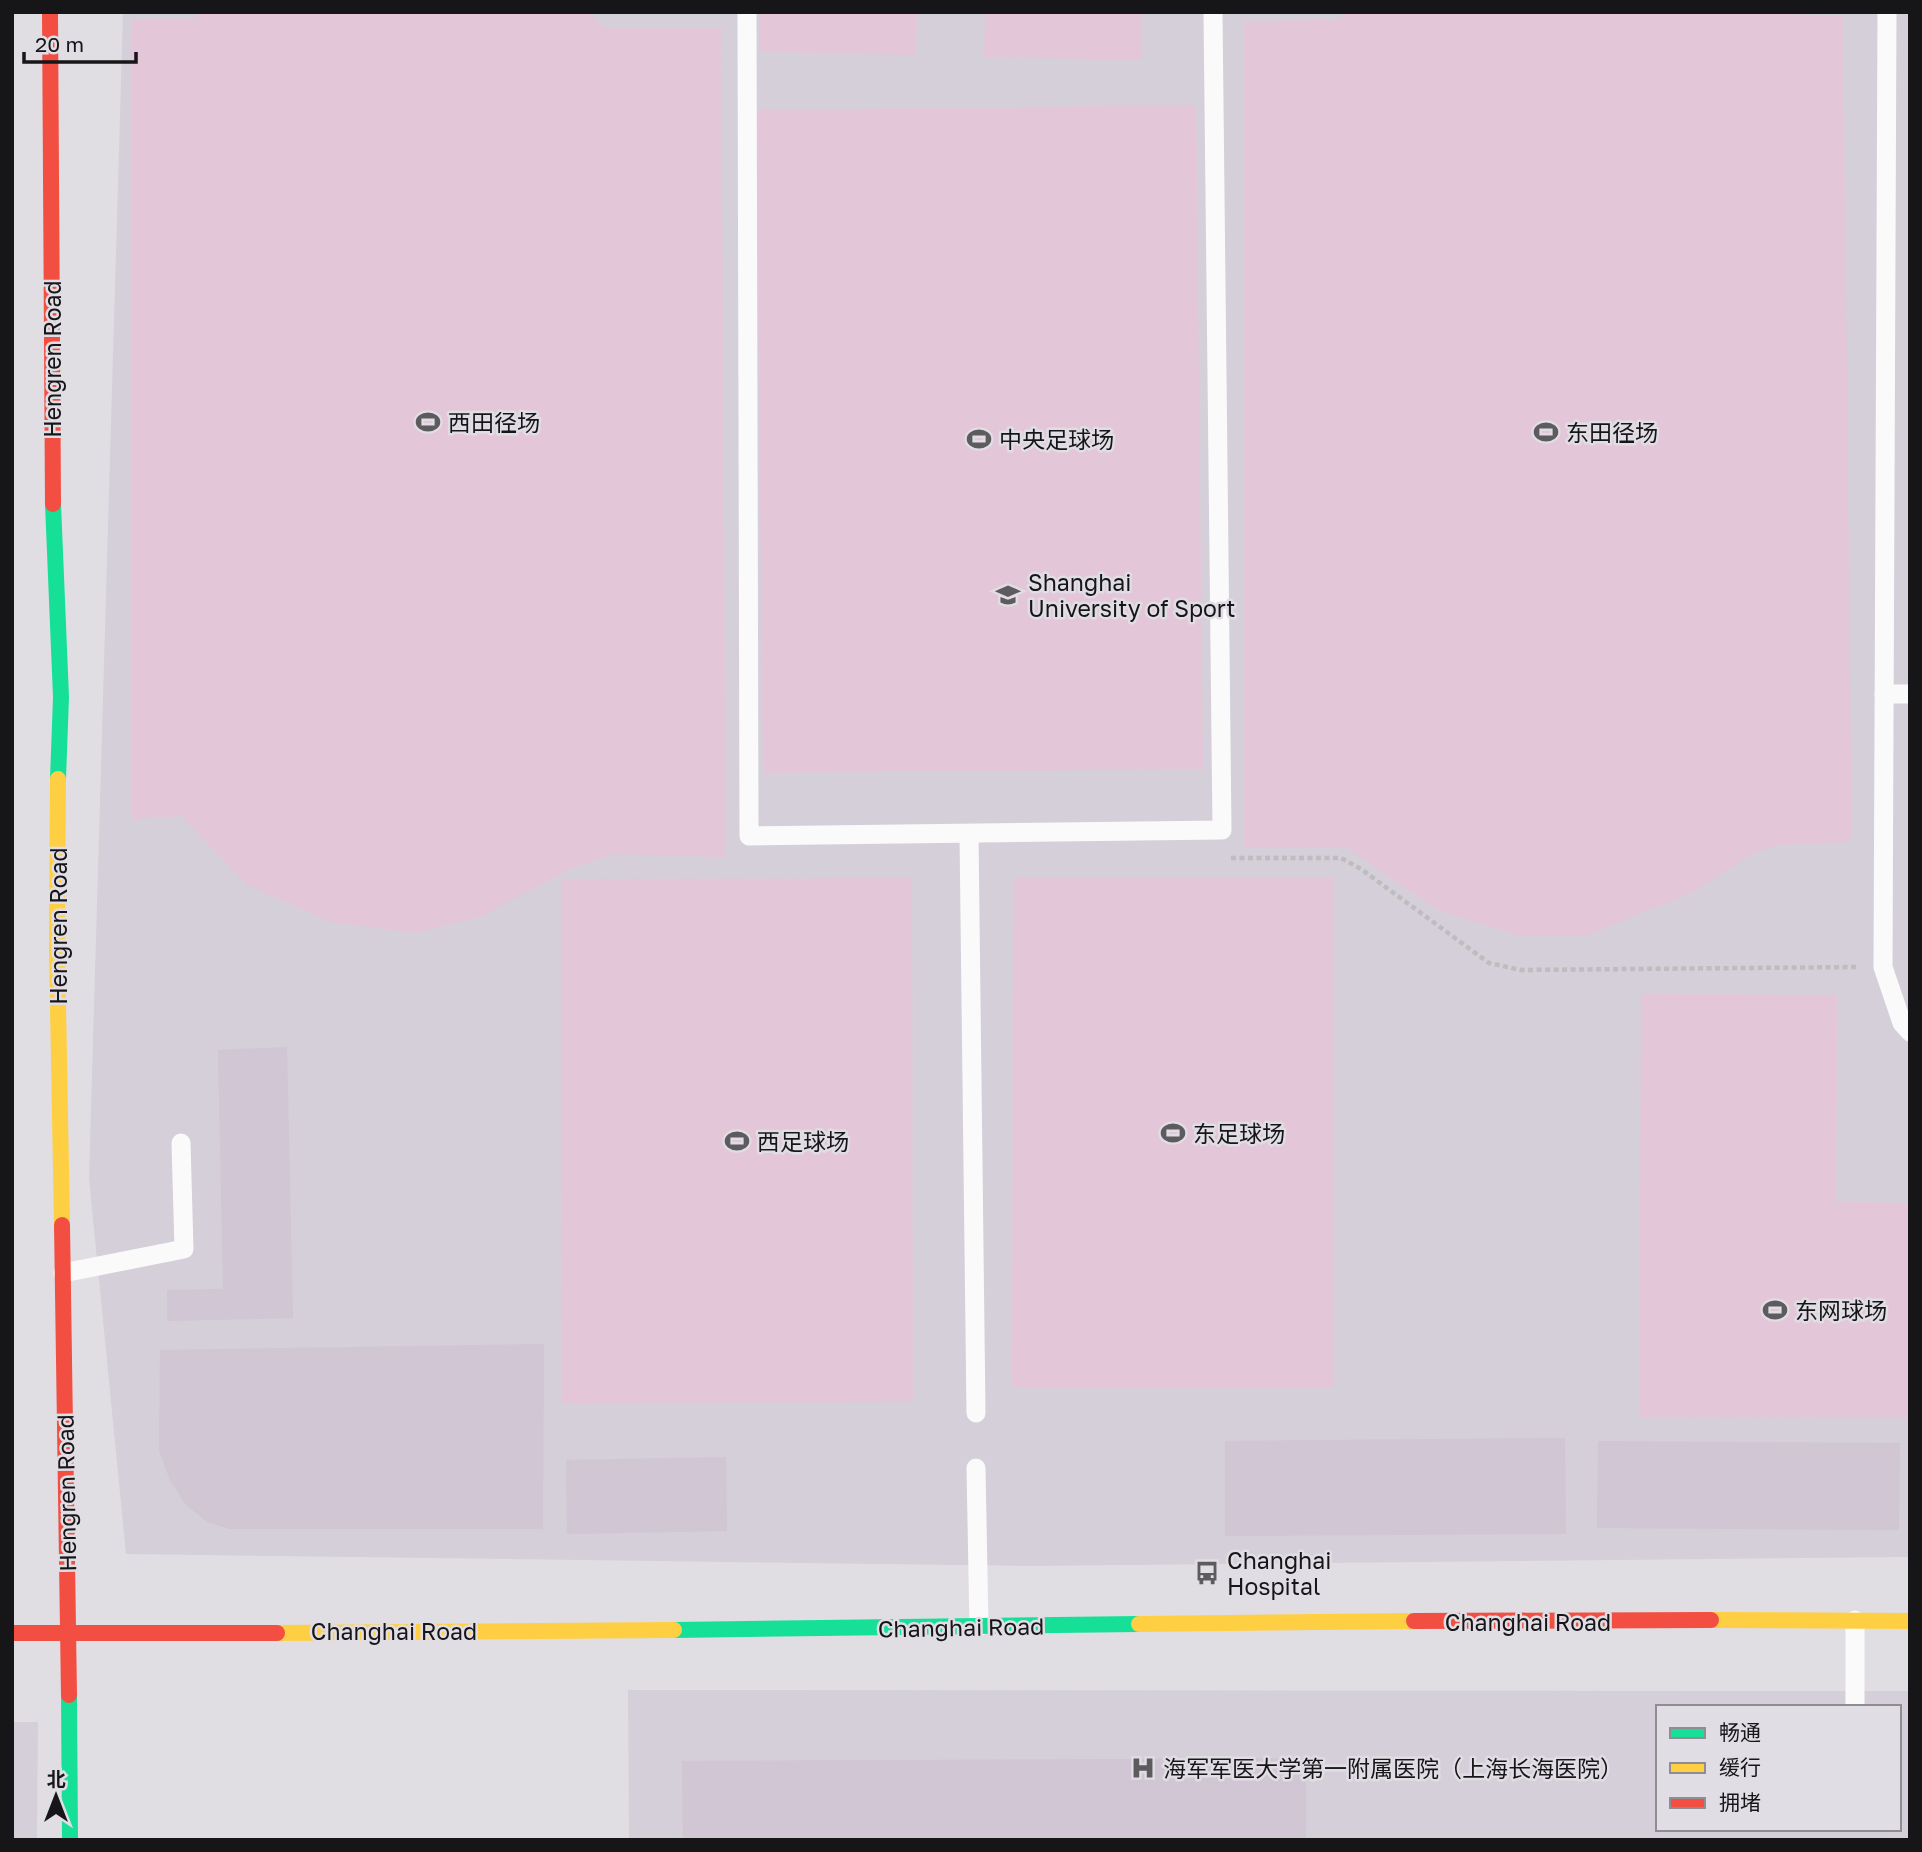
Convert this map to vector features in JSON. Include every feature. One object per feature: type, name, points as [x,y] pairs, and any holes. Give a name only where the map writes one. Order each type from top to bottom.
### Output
[{"type":"street","name":"Hengren Road","points":[[50,12],[52,488],[61,697],[57,950],[70,1840]]},
{"type":"street","name":"Changhai Road","points":[[12,1633],[1213,1623],[1910,1621]]},
{"type":"lane","points":[[747,12],[749,836],[1222,831],[1213,12]]},
{"type":"lane","points":[[1887,12],[1882,967],[1902,1023],[1910,1032]]},
{"type":"lane","points":[[1884,694],[1910,694]]},
{"type":"lane","points":[[969,834],[976,1413]]},
{"type":"lane","points":[[62,1273],[184,1249],[181,1143]]},
{"type":"lane","points":[[976,1468],[979,1627]]},
{"type":"lane","points":[[1855,1620],[1855,1705]]},
{"type":"path","points":[[1222,831],[1223,858],[1341,858],[1361,869],[1489,963],[1521,970],[1882,967]]},
{"type":"shaded area","name":"Shanghai University of Sport","points":[[123,12],[1910,12],[1910,1557],[1030,1566],[126,1554],[89,1178]]},
{"type":"shaded area","name":"西田径场","points":[[199,12],[589,12],[603,27],[721,27],[726,857],[614,854],[572,868],[480,917],[416,933],[330,922],[247,885],[181,816],[132,819],[132,19],[192,19]]},
{"type":"shaded area","points":[[759,12],[917,12],[916,55],[759,52]]},
{"type":"shaded area","points":[[985,12],[1142,12],[1142,60],[984,57]]},
{"type":"shaded area","name":"东田径场","points":[[1344,12],[1730,12],[1843,16],[1852,842],[1778,845],[1752,854],[1691,893],[1585,936],[1522,936],[1439,911],[1347,848],[1243,848],[1243,22],[1341,19]]},
{"type":"shaded area","name":"中央足球场","points":[[1196,105],[1203,769],[763,773],[756,110]]},
{"type":"shaded area","name":"西足球场","points":[[912,878],[913,1402],[562,1403],[561,879]]},
{"type":"shaded area","name":"东足球场","points":[[1013,878],[1334,878],[1334,1387],[1012,1387]]},
{"type":"shaded area","name":"东网球场","points":[[1641,994],[1837,995],[1836,1202],[1910,1203],[1910,1418],[1639,1417]]},
{"type":"shaded area","name":"海军军医大学第一附属医院（上海长海医院）","points":[[628,1690],[1910,1691],[1910,1840],[629,1840]]},
{"type":"shaded area","points":[[12,1722],[38,1722],[37,1840],[12,1840]]},
{"type":"building","points":[[287,1047],[293,1318],[167,1321],[167,1290],[223,1289],[218,1050]]},
{"type":"building","points":[[544,1344],[543,1529],[230,1529],[207,1522],[185,1504],[170,1480],[159,1451],[160,1350]]},
{"type":"building","points":[[1565,1438],[1566,1534],[1225,1536],[1225,1441]]},
{"type":"building","points":[[1598,1441],[1900,1443],[1899,1530],[1597,1528]]},
{"type":"building","points":[[726,1457],[727,1531],[567,1534],[566,1460]]},
{"type":"building","points":[[1306,1758],[1306,1840],[683,1840],[682,1761]]},
{"type":"traffic: fast","points":[[53,504],[61,697],[58,779]]},
{"type":"traffic: fast","points":[[674,1630],[1139,1624]]},
{"type":"traffic: fast","points":[[69,1695],[70,1840]]},
{"type":"traffic: slow","points":[[58,779],[57,950],[62,1225]]},
{"type":"traffic: slow","points":[[1711,1620],[1910,1621]]},
{"type":"traffic: slow","points":[[1139,1624],[1414,1621]]},
{"type":"traffic: slow","points":[[277,1633],[674,1630]]},
{"type":"traffic: jam","points":[[50,12],[53,504]]},
{"type":"traffic: jam","points":[[62,1225],[69,1695]]},
{"type":"traffic: jam","points":[[1414,1621],[1711,1620]]},
{"type":"traffic: jam","points":[[12,1633],[277,1633]]},
{"type":"place","name":"西田径场","points":[[428,422]]},
{"type":"place","name":"东田径场","points":[[1546,432]]},
{"type":"place","name":"中央足球场","points":[[979,439]]},
{"type":"place","name":"Shanghai University of Sport","points":[[1008,595]]},
{"type":"place","name":"东足球场","points":[[1173,1133]]},
{"type":"place","name":"西足球场","points":[[737,1141]]},
{"type":"place","name":"东网球场","points":[[1775,1310]]},
{"type":"place","name":"Changhai Hospital","points":[[1207,1573]]},
{"type":"place","name":"海军军医大学第一附属医院（上海长海医院）","points":[[1143,1768]]}]
